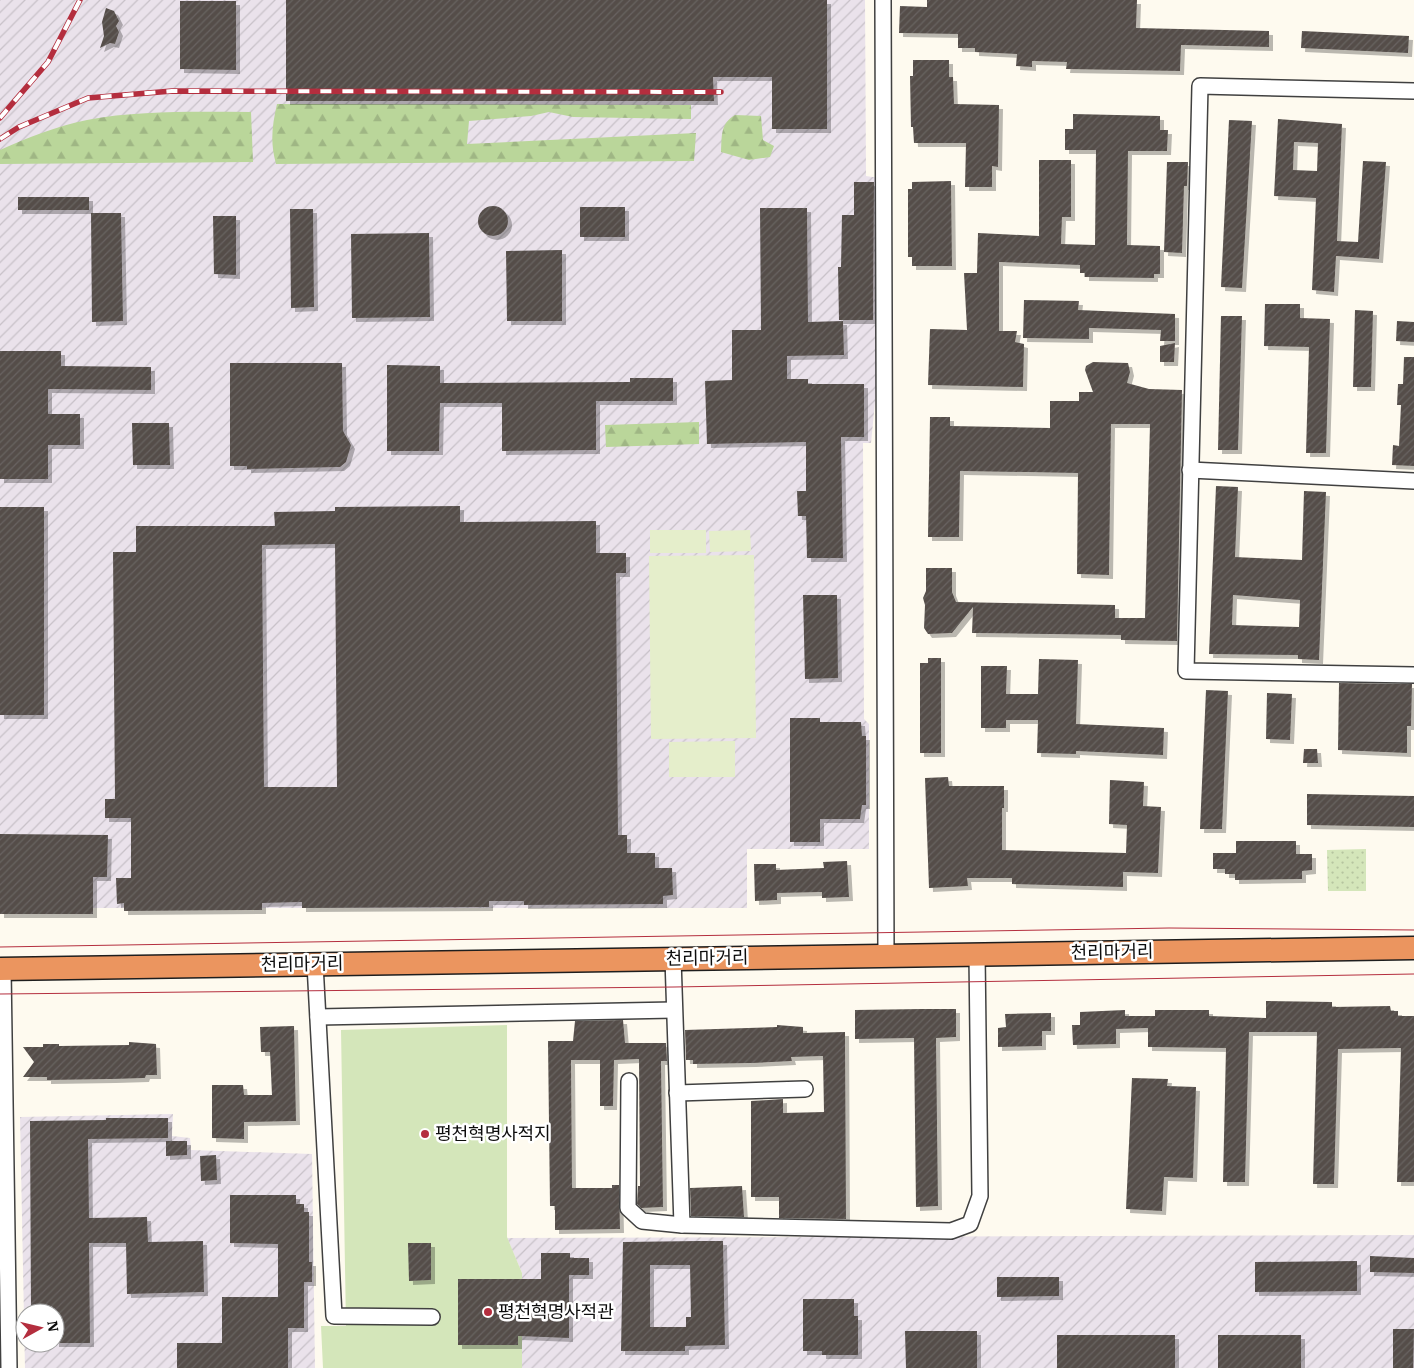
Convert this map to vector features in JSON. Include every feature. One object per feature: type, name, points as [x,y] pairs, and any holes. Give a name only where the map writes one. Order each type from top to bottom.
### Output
[{"type":"highway","name":"천리마거리","points":[[2,969],[1414,948]]},
{"type":"street","points":[[883,0],[886,956]]},
{"type":"street","points":[[1414,91],[1200,86],[1186,670],[1414,674]]},
{"type":"street","points":[[1190,470],[1414,481]]},
{"type":"street","points":[[629,1081],[628,1208],[642,1221],[682,1225],[951,1231],[970,1224],[980,1196],[977,954]]},
{"type":"street","points":[[674,959],[674,1010],[682,1225]]},
{"type":"street","points":[[315,964],[334,1316],[432,1317]]},
{"type":"street","points":[[2,969],[8,1368]]},
{"type":"street","points":[[318,1017],[674,1010]]},
{"type":"street","points":[[677,1093],[805,1089]]},
{"type":"shaded area","points":[[0,0],[865,0],[866,176],[879,178],[880,351],[871,443],[863,443],[864,719],[869,724],[869,849],[747,849],[747,908],[0,908]]},
{"type":"shaded area","points":[[173,1114],[172,1136],[190,1138],[191,1150],[312,1154],[315,1368],[25,1368],[25,1353],[65,1353],[65,1303],[24,1303],[20,1117]]},
{"type":"shaded area","points":[[1414,1235],[1414,1368],[522,1368],[522,1273],[507,1238]]},
{"type":"green space","points":[[277,104],[691,105],[691,119],[573,117],[549,112],[531,116],[469,121],[467,144],[696,133],[694,161],[276,164],[272,134]]},
{"type":"green space","points":[[251,112],[253,162],[0,164],[0,150],[42,133],[87,120],[148,113]]},
{"type":"green space","points":[[735,115],[761,116],[763,140],[774,146],[770,157],[749,160],[721,152],[724,126]]},
{"type":"green space","points":[[699,422],[699,444],[606,447],[605,425]]},
{"type":"green space","points":[[650,530],[706,530],[706,553],[650,553]]},
{"type":"green space","points":[[750,530],[751,551],[710,552],[709,531]]},
{"type":"green space","points":[[754,555],[756,738],[651,739],[649,556]]},
{"type":"green space","points":[[735,741],[735,777],[669,777],[669,742]]},
{"type":"green space","points":[[1366,849],[1366,891],[1328,891],[1327,850]]},
{"type":"green space","name":"평천혁명사적지","points":[[507,1025],[507,1237],[522,1273],[522,1368],[323,1368],[321,1326],[346,1326],[341,1030]]},
{"type":"building","points":[[286,0],[827,0],[827,129],[772,129],[772,77],[713,77],[714,101],[286,101]]},
{"type":"building","points":[[927,0],[1137,0],[1136,28],[1269,31],[1269,47],[1181,45],[1180,71],[1066,69],[1067,62],[1032,61],[1032,67],[1016,66],[1017,54],[975,52],[975,48],[958,48],[958,34],[899,33],[900,6],[927,7]]},
{"type":"building","points":[[180,1],[236,1],[236,70],[180,69]]},
{"type":"building","points":[[106,8],[114,11],[119,21],[116,26],[119,32],[115,44],[110,43],[100,48],[104,36],[102,22]]},
{"type":"building","points":[[1302,31],[1409,36],[1408,53],[1301,48]]},
{"type":"building","points":[[913,60],[949,60],[949,77],[953,77],[954,104],[999,105],[998,167],[992,166],[992,187],[965,187],[966,143],[914,143],[913,127],[911,127],[910,76],[913,76]]},
{"type":"building","points":[[1073,114],[1160,116],[1160,130],[1168,130],[1167,151],[1128,151],[1127,245],[1160,246],[1160,274],[1154,274],[1154,278],[1085,277],[1085,273],[1080,273],[1080,265],[999,262],[999,331],[1017,331],[1015,342],[1024,344],[1023,387],[928,385],[930,329],[967,330],[964,273],[977,273],[978,233],[1039,236],[1039,160],[1071,160],[1071,217],[1062,217],[1061,244],[1095,245],[1096,150],[1065,150],[1065,129],[1073,129]]},
{"type":"building","points":[[1278,119],[1342,124],[1337,241],[1358,242],[1363,161],[1386,162],[1379,259],[1336,256],[1334,292],[1312,290],[1316,198],[1274,196]],"holes":[[[1294,142],[1318,143],[1317,171],[1293,170]]]},
{"type":"building","points":[[1229,120],[1252,121],[1242,288],[1221,287]]},
{"type":"building","points":[[1167,162],[1188,162],[1187,186],[1184,186],[1182,253],[1164,252]]},
{"type":"building","points":[[951,181],[952,266],[912,266],[912,257],[908,257],[908,189],[912,189],[912,182]]},
{"type":"building","points":[[854,182],[874,182],[873,320],[839,320],[838,267],[841,267],[842,215],[854,215]]},
{"type":"building","points":[[18,197],[89,197],[89,210],[18,210]]},
{"type":"building","points":[[493,206],[504,210],[508,221],[504,232],[493,236],[482,232],[478,221],[482,210]]},
{"type":"building","points":[[580,207],[625,207],[625,237],[580,237]]},
{"type":"building","points":[[760,208],[807,208],[808,322],[843,321],[844,355],[787,356],[787,379],[808,379],[808,384],[864,384],[864,437],[841,437],[843,558],[807,558],[806,516],[798,516],[797,491],[806,491],[806,442],[707,444],[705,381],[732,380],[732,330],[761,330]]},
{"type":"building","points":[[290,209],[313,209],[314,307],[291,308]]},
{"type":"building","points":[[91,213],[121,213],[123,321],[92,322]]},
{"type":"building","points":[[213,216],[236,216],[236,275],[214,274]]},
{"type":"building","points":[[429,233],[430,317],[352,318],[351,234]]},
{"type":"building","points":[[562,250],[562,321],[507,321],[506,251]]},
{"type":"building","points":[[1024,300],[1079,301],[1078,310],[1175,314],[1175,341],[1160,341],[1161,330],[1089,328],[1089,339],[1023,338]]},
{"type":"building","points":[[1265,304],[1300,304],[1300,318],[1330,319],[1326,453],[1306,453],[1309,347],[1264,346]]},
{"type":"building","points":[[1355,310],[1373,311],[1371,387],[1353,387]]},
{"type":"building","points":[[1221,316],[1242,316],[1238,450],[1218,450]]},
{"type":"building","points":[[1397,321],[1414,322],[1414,342],[1396,341]]},
{"type":"building","points":[[1175,343],[1174,362],[1160,362],[1160,346]]},
{"type":"building","points":[[0,351],[61,351],[61,366],[151,367],[151,390],[48,389],[48,414],[80,414],[80,445],[48,445],[48,479],[0,479]]},
{"type":"building","points":[[1404,357],[1414,357],[1414,466],[1392,465],[1393,445],[1399,446],[1401,405],[1397,405],[1398,384],[1403,384]]},
{"type":"building","points":[[1093,362],[1128,363],[1130,372],[1127,383],[1149,389],[1182,390],[1177,641],[1121,640],[1121,635],[972,633],[973,607],[952,633],[928,634],[924,628],[925,605],[923,598],[926,591],[926,568],[952,568],[952,592],[956,602],[1115,605],[1115,618],[1145,618],[1150,424],[1111,424],[1109,575],[1077,574],[1078,473],[960,471],[959,537],[928,537],[930,417],[950,417],[950,426],[1050,428],[1050,401],[1079,401],[1079,392],[1093,392],[1085,370],[1086,366]]},
{"type":"building","points":[[230,363],[342,363],[343,431],[351,445],[346,462],[340,467],[247,469],[247,466],[230,466]]},
{"type":"building","points":[[387,365],[440,366],[440,383],[630,382],[630,378],[673,378],[673,401],[596,401],[596,450],[502,451],[502,403],[440,403],[439,451],[387,451]]},
{"type":"building","points":[[132,423],[169,423],[170,465],[133,465]]},
{"type":"building","points":[[1216,486],[1238,487],[1235,557],[1302,560],[1304,491],[1326,492],[1319,660],[1298,659],[1298,655],[1209,654]],"holes":[[[1233,595],[1300,600],[1299,627],[1232,625]]]},
{"type":"building","points":[[460,506],[460,522],[596,521],[596,553],[626,553],[626,573],[616,573],[618,835],[627,835],[627,853],[655,853],[655,868],[672,868],[673,895],[663,896],[663,904],[524,905],[524,901],[489,901],[489,907],[302,908],[302,902],[262,903],[262,910],[124,911],[124,903],[117,904],[116,878],[131,878],[131,818],[105,818],[105,799],[115,799],[113,552],[136,552],[136,526],[275,526],[274,512],[335,511],[335,507]],"holes":[[[335,544],[337,787],[264,787],[262,545]]]},
{"type":"building","points":[[0,507],[44,507],[44,715],[0,715]]},
{"type":"building","points":[[803,595],[837,595],[838,678],[805,679]]},
{"type":"building","points":[[928,658],[941,658],[941,753],[920,753],[920,663],[928,663]]},
{"type":"building","points":[[1039,659],[1078,660],[1076,724],[1164,728],[1163,755],[1076,751],[1076,754],[1037,753],[1038,720],[1006,720],[1006,728],[981,728],[981,666],[1007,666],[1006,694],[1038,694]]},
{"type":"building","points":[[1339,683],[1412,684],[1411,726],[1407,726],[1407,753],[1338,750]]},
{"type":"building","points":[[1206,690],[1228,691],[1222,829],[1200,829]]},
{"type":"building","points":[[1267,693],[1292,694],[1290,740],[1266,739]]},
{"type":"building","points":[[790,718],[820,718],[820,722],[861,722],[862,736],[866,736],[866,805],[862,805],[860,819],[820,819],[820,842],[790,842]]},
{"type":"building","points":[[1304,749],[1317,749],[1318,763],[1303,763]]},
{"type":"building","points":[[948,777],[949,786],[1004,786],[1002,850],[1126,853],[1127,825],[1109,824],[1110,780],[1144,782],[1143,806],[1161,807],[1158,873],[1123,872],[1123,887],[1012,884],[1012,878],[967,878],[968,886],[929,888],[925,778]]},
{"type":"building","points":[[1307,794],[1414,796],[1414,827],[1307,825]]},
{"type":"building","points":[[0,834],[108,835],[107,877],[93,877],[93,914],[0,914]]},
{"type":"building","points":[[1236,841],[1296,841],[1296,854],[1312,854],[1312,870],[1302,871],[1302,879],[1235,880],[1235,874],[1225,874],[1225,869],[1213,869],[1213,853],[1236,853]]},
{"type":"building","points":[[847,861],[849,897],[822,898],[822,892],[777,893],[777,900],[755,901],[754,864],[776,864],[776,870],[824,868],[823,862]]},
{"type":"building","points":[[1266,1001],[1332,1002],[1332,1007],[1390,1006],[1391,1011],[1398,1011],[1398,1016],[1414,1016],[1414,1182],[1397,1182],[1401,1048],[1338,1049],[1334,1184],[1313,1184],[1317,1032],[1249,1032],[1245,1182],[1223,1182],[1226,1048],[1148,1047],[1148,1028],[1116,1029],[1116,1044],[1073,1045],[1072,1025],[1080,1025],[1080,1012],[1125,1010],[1125,1016],[1155,1016],[1155,1010],[1209,1010],[1209,1016],[1266,1018]]},
{"type":"building","points":[[956,1009],[956,1037],[936,1038],[938,1206],[916,1207],[914,1038],[855,1039],[855,1010]]},
{"type":"building","points":[[1051,1013],[1051,1031],[1042,1031],[1042,1046],[998,1047],[998,1028],[1006,1027],[1005,1014]]},
{"type":"building","points":[[623,1020],[625,1043],[666,1043],[667,1061],[661,1061],[663,1207],[641,1208],[637,1204],[638,1186],[640,1186],[639,1059],[614,1060],[613,1106],[600,1106],[600,1060],[571,1060],[572,1188],[612,1188],[612,1185],[619,1185],[620,1229],[555,1230],[555,1206],[550,1206],[548,1041],[573,1041],[575,1021]]},
{"type":"building","points":[[777,1025],[803,1027],[803,1033],[845,1032],[846,1219],[779,1218],[779,1197],[751,1197],[751,1101],[783,1099],[783,1113],[824,1112],[823,1056],[791,1057],[792,1061],[752,1063],[693,1064],[693,1060],[686,1060],[685,1030],[777,1027]]},
{"type":"building","points":[[294,1026],[296,1121],[244,1122],[244,1139],[212,1138],[212,1085],[243,1085],[244,1095],[272,1095],[270,1052],[261,1052],[260,1027]]},
{"type":"building","points":[[129,1042],[156,1044],[157,1075],[146,1075],[145,1078],[47,1080],[47,1077],[23,1077],[34,1062],[23,1047],[43,1047],[43,1044],[59,1044],[59,1046],[129,1045]]},
{"type":"building","points":[[1132,1078],[1168,1079],[1167,1086],[1196,1087],[1193,1178],[1164,1177],[1162,1211],[1126,1209]]},
{"type":"building","points":[[106,1118],[168,1118],[168,1138],[88,1139],[89,1218],[147,1217],[148,1242],[203,1241],[204,1292],[127,1294],[126,1243],[89,1243],[90,1343],[65,1343],[65,1303],[31,1303],[30,1121],[106,1120]]},
{"type":"building","points":[[166,1141],[187,1141],[187,1155],[166,1156]]},
{"type":"building","points":[[216,1155],[217,1180],[201,1181],[200,1156]]},
{"type":"building","points":[[742,1186],[744,1217],[691,1216],[690,1188]]},
{"type":"building","points":[[230,1195],[296,1195],[296,1204],[304,1204],[304,1212],[309,1212],[309,1262],[312,1262],[312,1282],[304,1282],[304,1328],[288,1328],[288,1368],[177,1368],[177,1343],[222,1343],[222,1297],[278,1297],[278,1244],[230,1243]]},
{"type":"building","points":[[723,1241],[725,1345],[685,1346],[685,1351],[621,1351],[623,1242]],"holes":[[[650,1265],[690,1265],[691,1317],[686,1317],[686,1327],[650,1327]]]},
{"type":"building","points":[[408,1243],[431,1243],[431,1280],[409,1281]]},
{"type":"building","points":[[541,1253],[570,1253],[570,1258],[589,1258],[589,1275],[569,1275],[569,1338],[518,1336],[518,1345],[458,1345],[458,1279],[541,1279]]},
{"type":"building","points":[[1370,1256],[1414,1258],[1414,1273],[1370,1272]]},
{"type":"building","points":[[1357,1261],[1357,1291],[1255,1292],[1255,1262]]},
{"type":"building","points":[[997,1277],[1059,1277],[1059,1296],[997,1297]]},
{"type":"building","points":[[803,1299],[854,1299],[854,1316],[858,1316],[858,1355],[822,1355],[822,1351],[803,1351]]},
{"type":"building","points":[[1393,1329],[1414,1329],[1413,1368],[1393,1368]]},
{"type":"building","points":[[905,1331],[977,1331],[977,1368],[906,1368]]},
{"type":"building","points":[[1057,1335],[1175,1335],[1175,1368],[1057,1368]]},
{"type":"building","points":[[1218,1335],[1301,1335],[1301,1368],[1218,1368]]},
{"type":"tram line","points":[[0,947],[1169,928],[1414,930]]},
{"type":"tram line","points":[[0,994],[674,987],[1414,974]]},
{"type":"railway","points":[[0,118],[48,62],[80,0]]},
{"type":"railway","points":[[0,139],[19,127],[88,98],[172,91],[721,92]]},
{"type":"place","name":"평천혁명사적지","points":[[425,1134]]},
{"type":"place","name":"평천혁명사적관","points":[[488,1312]]}]
